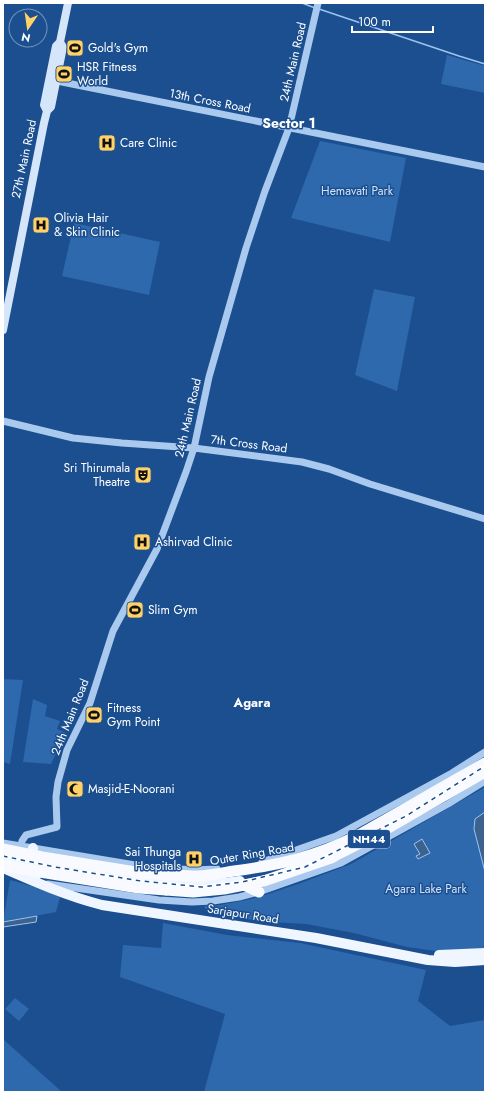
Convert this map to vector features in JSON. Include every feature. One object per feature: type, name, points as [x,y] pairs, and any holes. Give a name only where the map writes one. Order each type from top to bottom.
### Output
[{"type":"highway","name":"Outer Ring Road","points":[[3,849],[42,857],[142,873],[198,876],[252,869],[293,861],[338,846],[485,763]]},
{"type":"highway","name":"Outer Ring Road","points":[[3,866],[132,887],[166,890],[193,892],[244,885],[264,881],[330,858],[383,831],[485,772]]},
{"type":"highway","points":[[244,885],[259,892]]},
{"type":"main road","name":"27th Main Road","points":[[3,330],[47,111],[51,107],[53,80],[63,47],[60,42],[68,3]]},
{"type":"main road","points":[[3,854],[31,862],[33,848]]},
{"type":"main road","name":"Outer Ring Road","points":[[3,859],[31,862],[111,878],[159,884],[210,885],[246,880],[264,881]]},
{"type":"main road","name":"Sarjapur Road","points":[[31,862],[33,873],[36,876],[96,898],[316,932],[443,956],[485,953]]},
{"type":"main road","name":"Sarjapur Road","points":[[3,866],[34,882],[83,900],[102,905],[316,938],[428,960],[455,962],[485,960]]},
{"type":"street","name":"24th Main Road","points":[[21,846],[26,835],[57,827],[56,797],[58,782],[67,750],[90,703],[113,631],[157,549],[182,484],[194,448],[208,379],[246,248],[265,191],[289,128],[318,6]]},
{"type":"street","name":"13th Cross Road","points":[[53,80],[485,167]]},
{"type":"street","name":"7th Cross Road","points":[[3,421],[73,438],[194,448],[302,462],[329,469],[370,484],[485,519]]},
{"type":"street","points":[[3,843],[167,869],[215,870],[253,864],[279,857],[336,836],[452,774],[485,752]]},
{"type":"street","points":[[3,874],[34,882],[160,900],[213,902],[240,897],[259,892],[341,863],[448,804],[485,781]]},
{"type":"green space","points":[[447,55],[485,66],[485,93],[441,84]]},
{"type":"green space","name":"Hemavati Park","points":[[320,141],[406,158],[390,242],[291,218]]},
{"type":"green space","points":[[74,223],[160,242],[149,295],[62,276]]},
{"type":"green space","points":[[374,289],[415,297],[397,391],[355,375]]},
{"type":"green space","points":[[3,679],[23,680],[10,764],[3,762]]},
{"type":"green space","points":[[33,699],[47,705],[45,716],[60,721],[57,729],[66,733],[51,764],[23,762]]},
{"type":"green space","name":"Agara Lake Park","points":[[485,787],[485,948],[443,952],[407,947],[354,933],[306,924],[246,919],[206,909],[204,907],[251,899],[301,883],[351,864]]},
{"type":"green space","points":[[10,880],[32,886],[60,897],[56,912],[3,922]]},
{"type":"green space","points":[[163,923],[227,935],[300,943],[426,970],[418,1001],[450,1026],[485,1020],[485,1092],[204,1092],[225,1014],[120,977],[123,945],[161,948]]},
{"type":"green space","points":[[15,998],[29,1009],[19,1021],[5,1009]]},
{"type":"green space","points":[[3,1039],[62,1092],[3,1092]]},
{"type":"shaded area","points":[[485,812],[485,872],[474,829],[475,819]]},
{"type":"shaded area","points":[[422,839],[430,853],[418,859],[416,856],[420,854],[414,844]]},
{"type":"shaded area","points":[[37,916],[36,922],[3,927],[3,922]]},
{"type":"waterway","points":[[302,3],[315,8]]},
{"type":"waterway","points":[[319,9],[485,64]]},
{"type":"railway","points":[[3,856],[55,867],[141,881],[202,887],[242,882],[305,867],[406,816],[485,766]]},
{"type":"place","name":"Gold's Gym","points":[[75,48]]},
{"type":"place","name":"HSR Fitness World","points":[[64,74]]},
{"type":"place","name":"Care Clinic","points":[[107,143]]},
{"type":"place","name":"Olivia Hair & Skin Clinic","points":[[41,225]]},
{"type":"place","name":"Sri Thirumala Theatre","points":[[143,475]]},
{"type":"place","name":"Ashirvad Clinic","points":[[142,542]]},
{"type":"place","name":"Slim Gym","points":[[135,610]]},
{"type":"place","name":"Fitness Gym Point","points":[[94,715]]},
{"type":"place","name":"Masjid-E-Noorani","points":[[75,789]]},
{"type":"place","name":"Sai Thunga Hospitals","points":[[194,859]]},
{"type":"district","name":"Sector 1","points":[[289,123]]},
{"type":"district","name":"Agara","points":[[252,702]]}]
